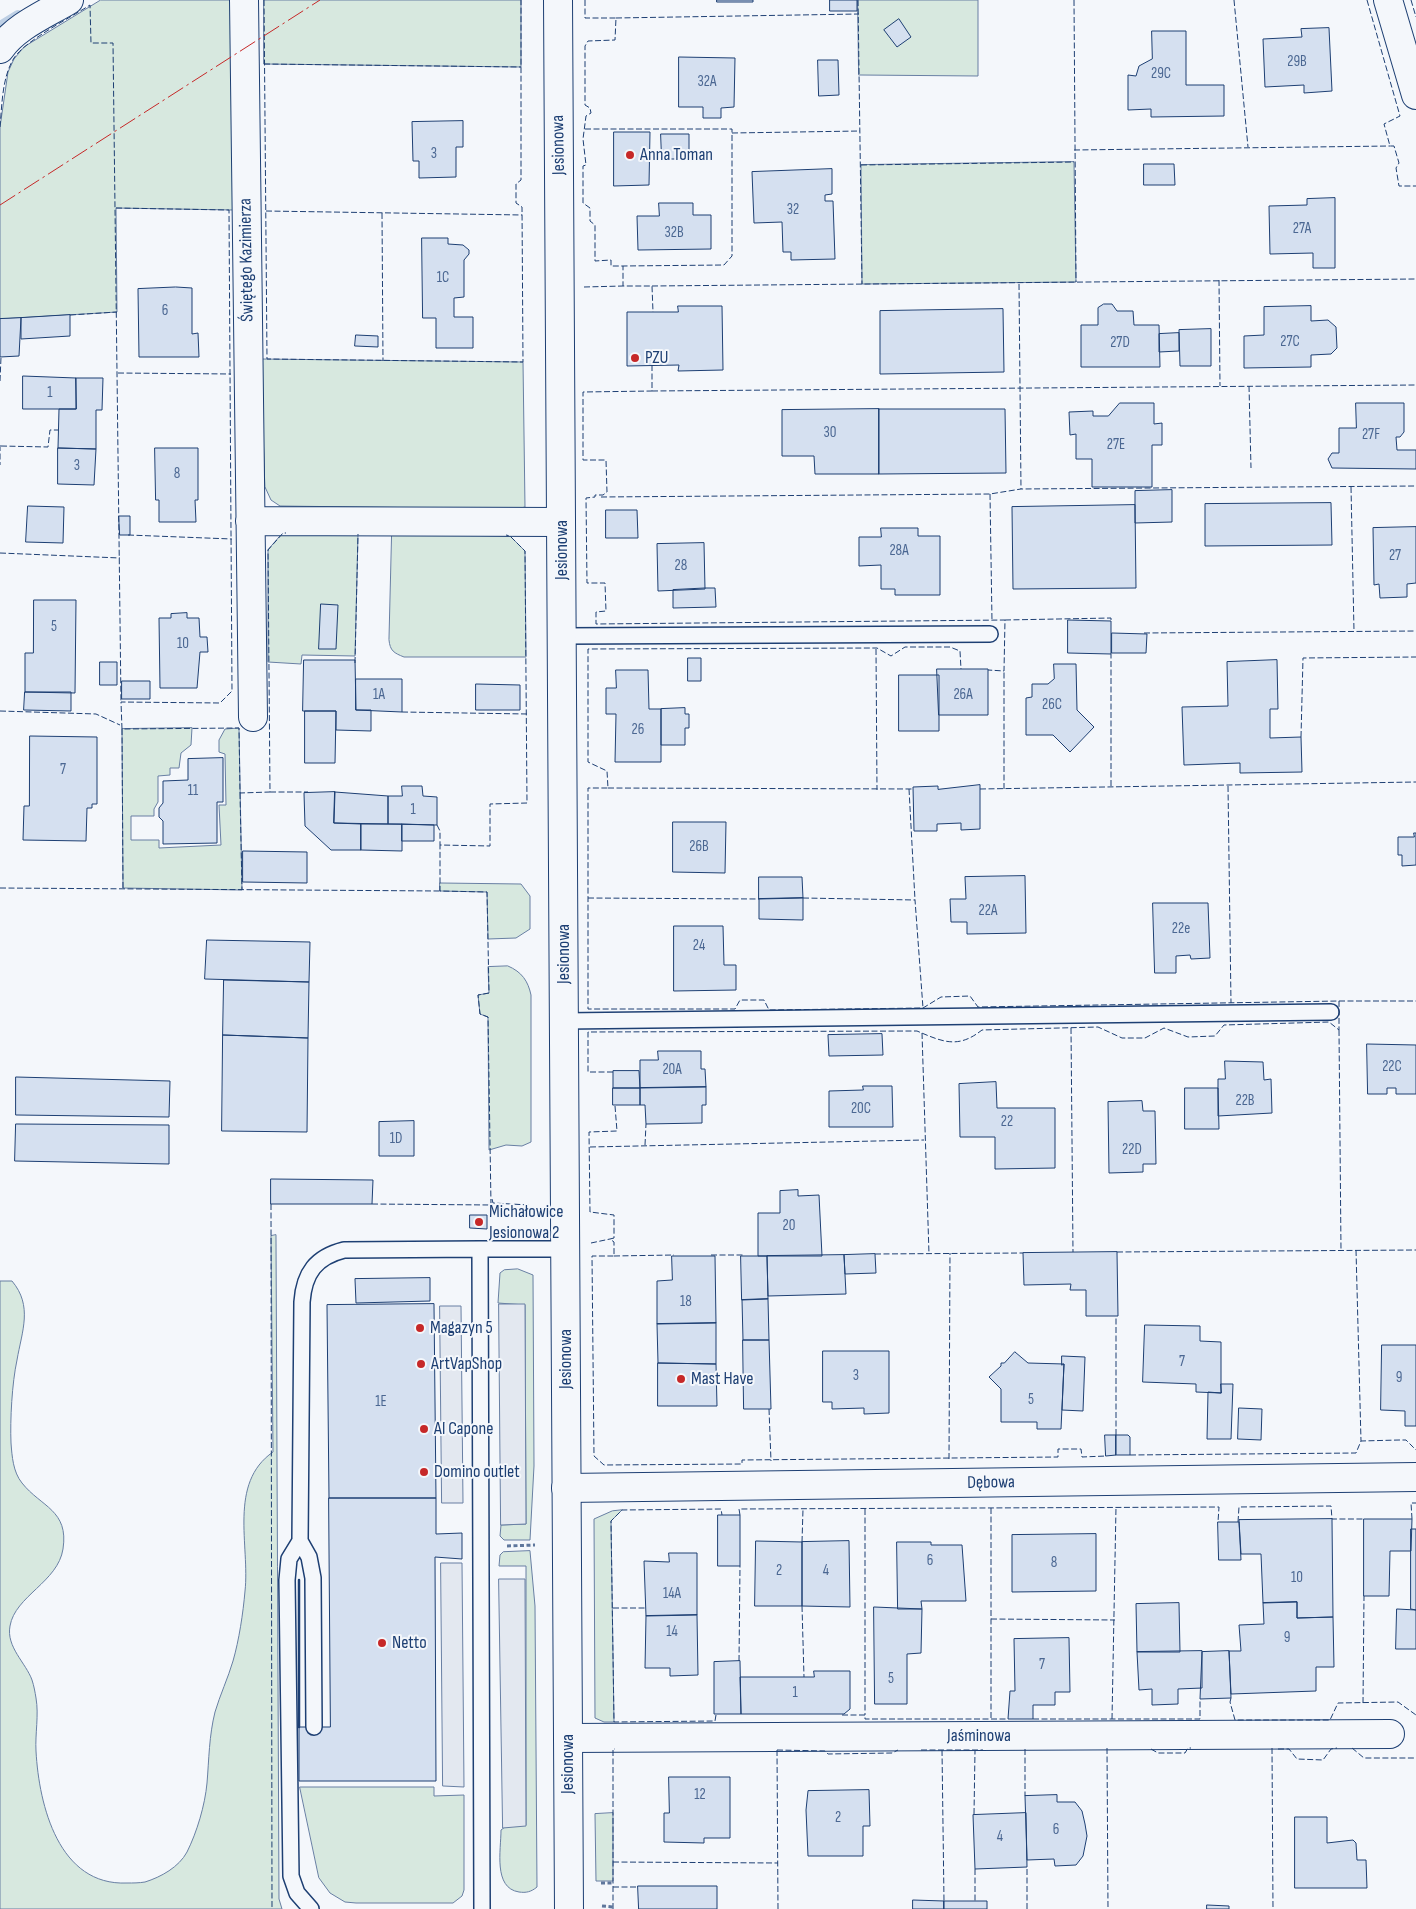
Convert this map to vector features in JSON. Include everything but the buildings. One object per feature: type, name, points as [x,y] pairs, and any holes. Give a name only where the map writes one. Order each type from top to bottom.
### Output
[{"type":"street","points":[[0,49],[6,41],[25,26],[69,0]]},
{"type":"street","name":"Świętego Kazimierza","points":[[244,0],[253,717]]},
{"type":"street","name":"Jesionowa","points":[[558,0],[569,1909]]},
{"type":"street","points":[[1388,0],[1416,95]]},
{"type":"street","points":[[250,521],[562,522]]},
{"type":"street","name":"Dębowa","points":[[566,1488],[1416,1477]]},
{"type":"street","name":"Jaśminowa","points":[[568,1738],[1390,1734]]},
{"type":"lane","points":[[562,636],[990,634]]},
{"type":"lane","points":[[564,1021],[1331,1012]]},
{"type":"lane","points":[[480,1248],[482,1909]]},
{"type":"lane","points":[[314,1727],[313,1578],[309,1557],[300,1541],[302,1302],[304,1282],[319,1262],[334,1252],[344,1250],[565,1249]]},
{"type":"lane","points":[[300,1541],[289,1559],[287,1580],[290,1870],[292,1883],[297,1893],[311,1909]]},
{"type":"path","points":[[500,1546],[530,1546]]},
{"type":"shaded area","points":[[101,0],[232,0],[234,210],[116,208],[117,312],[0,319],[0,127],[8,72],[14,59],[24,47]]},
{"type":"shaded area","points":[[264,0],[521,0],[521,67],[264,64]]},
{"type":"shaded area","points":[[858,0],[978,0],[978,76],[859,75]]},
{"type":"shaded area","points":[[1074,162],[1076,282],[862,284],[861,165]]},
{"type":"shaded area","points":[[261,359],[523,362],[525,507],[516,509],[280,506],[271,500],[265,487]]},
{"type":"shaded area","points":[[283,533],[358,534],[355,656],[302,655],[301,664],[268,662],[268,550]]},
{"type":"shaded area","points":[[392,534],[510,536],[525,551],[526,657],[404,657],[393,651],[389,640]]},
{"type":"shaded area","points":[[192,728],[191,745],[181,753],[179,768],[170,768],[170,775],[158,776],[158,802],[154,809],[154,816],[131,816],[131,840],[159,840],[159,848],[221,845],[219,805],[226,805],[225,754],[219,752],[219,740],[225,729],[239,728],[242,890],[123,888],[122,729]]},
{"type":"shaded area","points":[[440,883],[521,884],[530,896],[530,929],[516,938],[488,939],[487,892],[440,891]]},
{"type":"shaded area","points":[[508,966],[524,978],[531,995],[531,1142],[522,1146],[506,1145],[489,1150],[488,1017],[480,1014],[478,995],[489,993],[488,967]]},
{"type":"shaded area","points":[[276,1235],[279,1899],[282,1909],[0,1909],[0,1281],[12,1281],[18,1290],[24,1309],[23,1329],[15,1369],[12,1402],[11,1443],[14,1464],[22,1483],[58,1517],[64,1536],[63,1549],[53,1571],[20,1606],[10,1626],[11,1641],[32,1680],[35,1691],[37,1704],[36,1751],[42,1795],[48,1818],[57,1839],[69,1857],[85,1871],[104,1880],[127,1883],[145,1882],[174,1867],[184,1857],[194,1836],[206,1791],[210,1739],[215,1712],[233,1661],[239,1636],[246,1573],[244,1516],[246,1498],[250,1480],[259,1465],[273,1452],[271,1236]]},
{"type":"shaded area","points":[[518,1269],[533,1275],[534,1466],[530,1540],[504,1540],[500,1536],[501,1525],[526,1524],[525,1305],[498,1303],[500,1273],[504,1270]]},
{"type":"shaded area","points":[[499,1304],[525,1304],[526,1524],[501,1525]]},
{"type":"shaded area","points":[[440,1306],[461,1306],[463,1503],[442,1503]]},
{"type":"shaded area","points":[[622,1510],[611,1521],[614,1722],[604,1722],[595,1718],[594,1519],[612,1511]]},
{"type":"shaded area","points":[[530,1551],[535,1606],[537,1887],[531,1891],[519,1892],[511,1889],[505,1883],[500,1867],[500,1857],[501,1830],[505,1827],[526,1825],[526,1566],[499,1566],[500,1555],[503,1552]]},
{"type":"shaded area","points":[[441,1563],[462,1563],[464,1787],[443,1786]]},
{"type":"shaded area","points":[[499,1579],[525,1579],[526,1826],[503,1828]]},
{"type":"shaded area","points":[[300,1787],[434,1787],[434,1796],[464,1795],[464,1890],[462,1896],[453,1903],[356,1903],[345,1902],[330,1893],[319,1878]]},
{"type":"shaded area","points":[[613,1813],[613,1881],[596,1881],[595,1814]]},
{"type":"waterway","points":[[0,26],[18,15]]},
{"type":"fence","points":[[264,0],[267,359],[523,362],[522,207],[516,203],[516,184],[521,180],[521,0]]},
{"type":"fence","points":[[585,0],[585,18],[616,18],[615,40],[588,41],[585,46],[585,105],[590,108],[591,113],[586,116],[583,139],[586,165],[583,166],[583,203],[590,208],[590,221],[595,225],[595,261],[611,260],[611,266],[623,266],[623,286],[652,286],[653,312]]},
{"type":"fence","points":[[858,0],[862,284]]},
{"type":"fence","points":[[1074,0],[1076,282]]},
{"type":"fence","points":[[1234,0],[1248,147]]},
{"type":"fence","points":[[1367,0],[1400,116],[1384,124],[1390,146],[1394,146],[1399,163],[1396,168],[1399,186],[1416,186]]},
{"type":"fence","points":[[1411,0],[1416,17]]},
{"type":"fence","points":[[0,127],[5,82],[14,58],[38,37],[90,5],[91,43],[113,43],[121,702]]},
{"type":"fence","points":[[616,18],[859,14]]},
{"type":"fence","points":[[264,64],[521,67]]},
{"type":"fence","points":[[585,129],[732,129],[732,256],[724,265],[623,266]]},
{"type":"fence","points":[[732,133],[860,131]]},
{"type":"fence","points":[[1074,150],[1390,146]]},
{"type":"fence","points":[[861,165],[1074,162]]},
{"type":"fence","points":[[116,208],[229,210],[232,691],[220,703],[121,702],[122,729],[239,728],[240,793],[270,792],[268,550],[283,533],[286,533]]},
{"type":"fence","points":[[266,211],[522,215]]},
{"type":"fence","points":[[382,213],[383,361]]},
{"type":"fence","points":[[652,286],[1416,279]]},
{"type":"fence","points":[[1219,280],[1220,386]]},
{"type":"fence","points":[[1019,284],[1021,489]]},
{"type":"fence","points":[[584,287],[623,286]]},
{"type":"fence","points":[[70,315],[117,312]]},
{"type":"fence","points":[[0,381],[1,357]]},
{"type":"fence","points":[[652,365],[652,391],[583,392],[583,460],[606,460],[607,492],[603,495],[586,498],[587,583],[605,583],[606,611],[596,612],[596,624],[1005,620],[1004,671],[988,670]]},
{"type":"fence","points":[[118,373],[231,374]]},
{"type":"fence","points":[[652,391],[1416,385]]},
{"type":"fence","points":[[1249,386],[1251,468]]},
{"type":"fence","points":[[1,446],[48,447],[50,430],[58,430]]},
{"type":"fence","points":[[0,445],[0,465]]},
{"type":"fence","points":[[601,497],[990,494],[1021,489],[1416,486]]},
{"type":"fence","points":[[1351,487],[1354,631]]},
{"type":"fence","points":[[990,494],[992,621]]},
{"type":"fence","points":[[355,663],[358,534]]},
{"type":"fence","points":[[128,535],[232,539]]},
{"type":"fence","points":[[372,1204],[491,1205],[488,1017],[480,1014],[478,995],[489,993],[487,892],[440,891],[440,845],[490,846],[490,804],[527,803],[525,551],[510,536],[506,535]]},
{"type":"fence","points":[[0,553],[120,558]]},
{"type":"fence","points":[[1005,620],[1111,618],[1111,621]]},
{"type":"fence","points":[[1144,633],[1416,631]]},
{"type":"fence","points":[[613,1072],[588,1072],[588,1032],[917,1031],[943,1041],[958,1042],[982,1030],[1098,1027],[1122,1038],[1145,1038],[1164,1028],[1188,1037],[1215,1036],[1224,1025],[1329,1022],[1339,1030],[1339,1001],[978,1007],[970,996],[941,997],[923,1008],[769,1010],[764,1000],[740,1000],[735,1009],[588,1009],[588,788],[608,788],[607,771],[588,762],[588,649],[877,648],[891,656],[905,647],[950,647],[960,651],[961,669]]},
{"type":"fence","points":[[876,649],[877,790]]},
{"type":"fence","points":[[1111,654],[1111,786]]},
{"type":"fence","points":[[1301,737],[1303,658],[1416,657]]},
{"type":"fence","points":[[1004,671],[1004,789]]},
{"type":"fence","points":[[0,711],[96,714],[120,725]]},
{"type":"fence","points":[[402,712],[527,714]]},
{"type":"fence","points":[[122,729],[123,888]]},
{"type":"fence","points":[[980,789],[1416,782]]},
{"type":"fence","points":[[1228,786],[1231,1003]]},
{"type":"fence","points":[[608,788],[913,789]]},
{"type":"fence","points":[[909,789],[915,900]]},
{"type":"fence","points":[[270,792],[308,792]]},
{"type":"fence","points":[[240,793],[242,890]]},
{"type":"fence","points":[[437,825],[440,831],[440,845]]},
{"type":"fence","points":[[0,888],[440,891]]},
{"type":"fence","points":[[588,898],[759,899]]},
{"type":"fence","points":[[803,898],[915,900],[923,1008]]},
{"type":"fence","points":[[1339,1001],[1416,1001]]},
{"type":"fence","points":[[1071,1028],[1073,1252]]},
{"type":"fence","points":[[1339,1030],[1341,1250]]},
{"type":"fence","points":[[922,1033],[929,1254]]},
{"type":"fence","points":[[615,1106],[617,1131],[589,1132],[590,1212],[614,1215],[614,1238],[610,1239],[614,1242],[614,1256],[592,1256],[594,1456],[604,1465],[742,1464],[742,1460],[1058,1457],[1058,1449],[1081,1449],[1082,1457],[1106,1456]]},
{"type":"fence","points":[[645,1145],[646,1124]]},
{"type":"fence","points":[[590,1147],[924,1140]]},
{"type":"fence","points":[[492,1199],[493,1203],[529,1205]]},
{"type":"fence","points":[[271,1204],[272,1909]]},
{"type":"fence","points":[[591,1243],[610,1239]]},
{"type":"fence","points":[[1356,1250],[1361,1441]]},
{"type":"fence","points":[[1117,1252],[1416,1250]]},
{"type":"fence","points":[[949,1459],[950,1253]]},
{"type":"fence","points":[[875,1254],[1023,1253]]},
{"type":"fence","points":[[614,1256],[674,1255]]},
{"type":"fence","points":[[711,1255],[744,1255]]},
{"type":"fence","points":[[1116,1316],[1116,1435]]},
{"type":"fence","points":[[769,1409],[771,1461]]},
{"type":"fence","points":[[1130,1455],[1356,1453],[1361,1441],[1399,1440],[1406,1440],[1416,1450]]},
{"type":"fence","points":[[1412,1519],[1411,1503],[1416,1503]]},
{"type":"fence","points":[[1238,1522],[1239,1507],[1331,1506],[1332,1519],[1364,1519]]},
{"type":"fence","points":[[1112,1719],[1116,1507]]},
{"type":"fence","points":[[740,1515],[739,1509],[1219,1507],[1218,1522]]},
{"type":"fence","points":[[991,1508],[991,1719]]},
{"type":"fence","points":[[716,1715],[715,1721],[614,1722],[611,1521],[622,1510],[721,1509],[722,1515]]},
{"type":"fence","points":[[802,1542],[803,1509]]},
{"type":"fence","points":[[865,1509],[865,1715]]},
{"type":"fence","points":[[739,1661],[740,1566]]},
{"type":"fence","points":[[1363,1703],[1364,1596]]},
{"type":"fence","points":[[802,1606],[804,1677]]},
{"type":"fence","points":[[613,1608],[646,1608]]},
{"type":"fence","points":[[991,1619],[1115,1620]]},
{"type":"fence","points":[[1231,1698],[1230,1702],[1235,1720],[1330,1720],[1338,1703],[1398,1702],[1416,1715]]},
{"type":"fence","points":[[1033,1719],[1200,1719],[1200,1699]]},
{"type":"fence","points":[[842,1715],[865,1715],[865,1719],[1008,1719]]},
{"type":"fence","points":[[1107,1748],[1108,1909]]},
{"type":"fence","points":[[1151,1749],[1158,1753],[1185,1753],[1188,1748],[1191,1748]]},
{"type":"fence","points":[[1272,1748],[1273,1909]]},
{"type":"fence","points":[[1278,1749],[1289,1749],[1297,1759],[1323,1760],[1331,1749],[1337,1748]]},
{"type":"fence","points":[[1352,1748],[1364,1758],[1416,1758]]},
{"type":"fence","points":[[613,1909],[613,1749],[615,1749]]},
{"type":"fence","points":[[1025,1749],[1025,1796]]},
{"type":"fence","points":[[777,1750],[825,1751],[828,1754],[892,1753],[898,1750]]},
{"type":"fence","points":[[777,1750],[778,1909]]},
{"type":"fence","points":[[921,1750],[983,1750]]},
{"type":"fence","points":[[942,1750],[944,1901]]},
{"type":"fence","points":[[974,1814],[975,1751]]},
{"type":"fence","points":[[613,1862],[778,1863]]},
{"type":"fence","points":[[1027,1867],[1027,1909]]},
{"type":"fence","points":[[975,1869],[975,1901]]},
{"type":"fence","points":[[613,1887],[638,1887]]},
{"type":"wall","points":[[299,1580],[299,1727]]},
{"type":"power","points":[[0,205],[320,0]]},
{"type":"place","name":"Anna Toman","points":[[630,155]]},
{"type":"place","name":"PZU","points":[[635,358]]},
{"type":"place","name":"Michałowice Jesionowa 2","points":[[479,1222]]},
{"type":"place","name":"Magazyn 5","points":[[420,1328]]},
{"type":"place","name":"ArtVapShop","points":[[421,1364]]},
{"type":"place","name":"Mast Have","points":[[681,1379]]},
{"type":"place","name":"Al Capone","points":[[424,1429]]},
{"type":"place","name":"Domino outlet","points":[[424,1472]]},
{"type":"place","name":"Netto","points":[[382,1643]]}]
